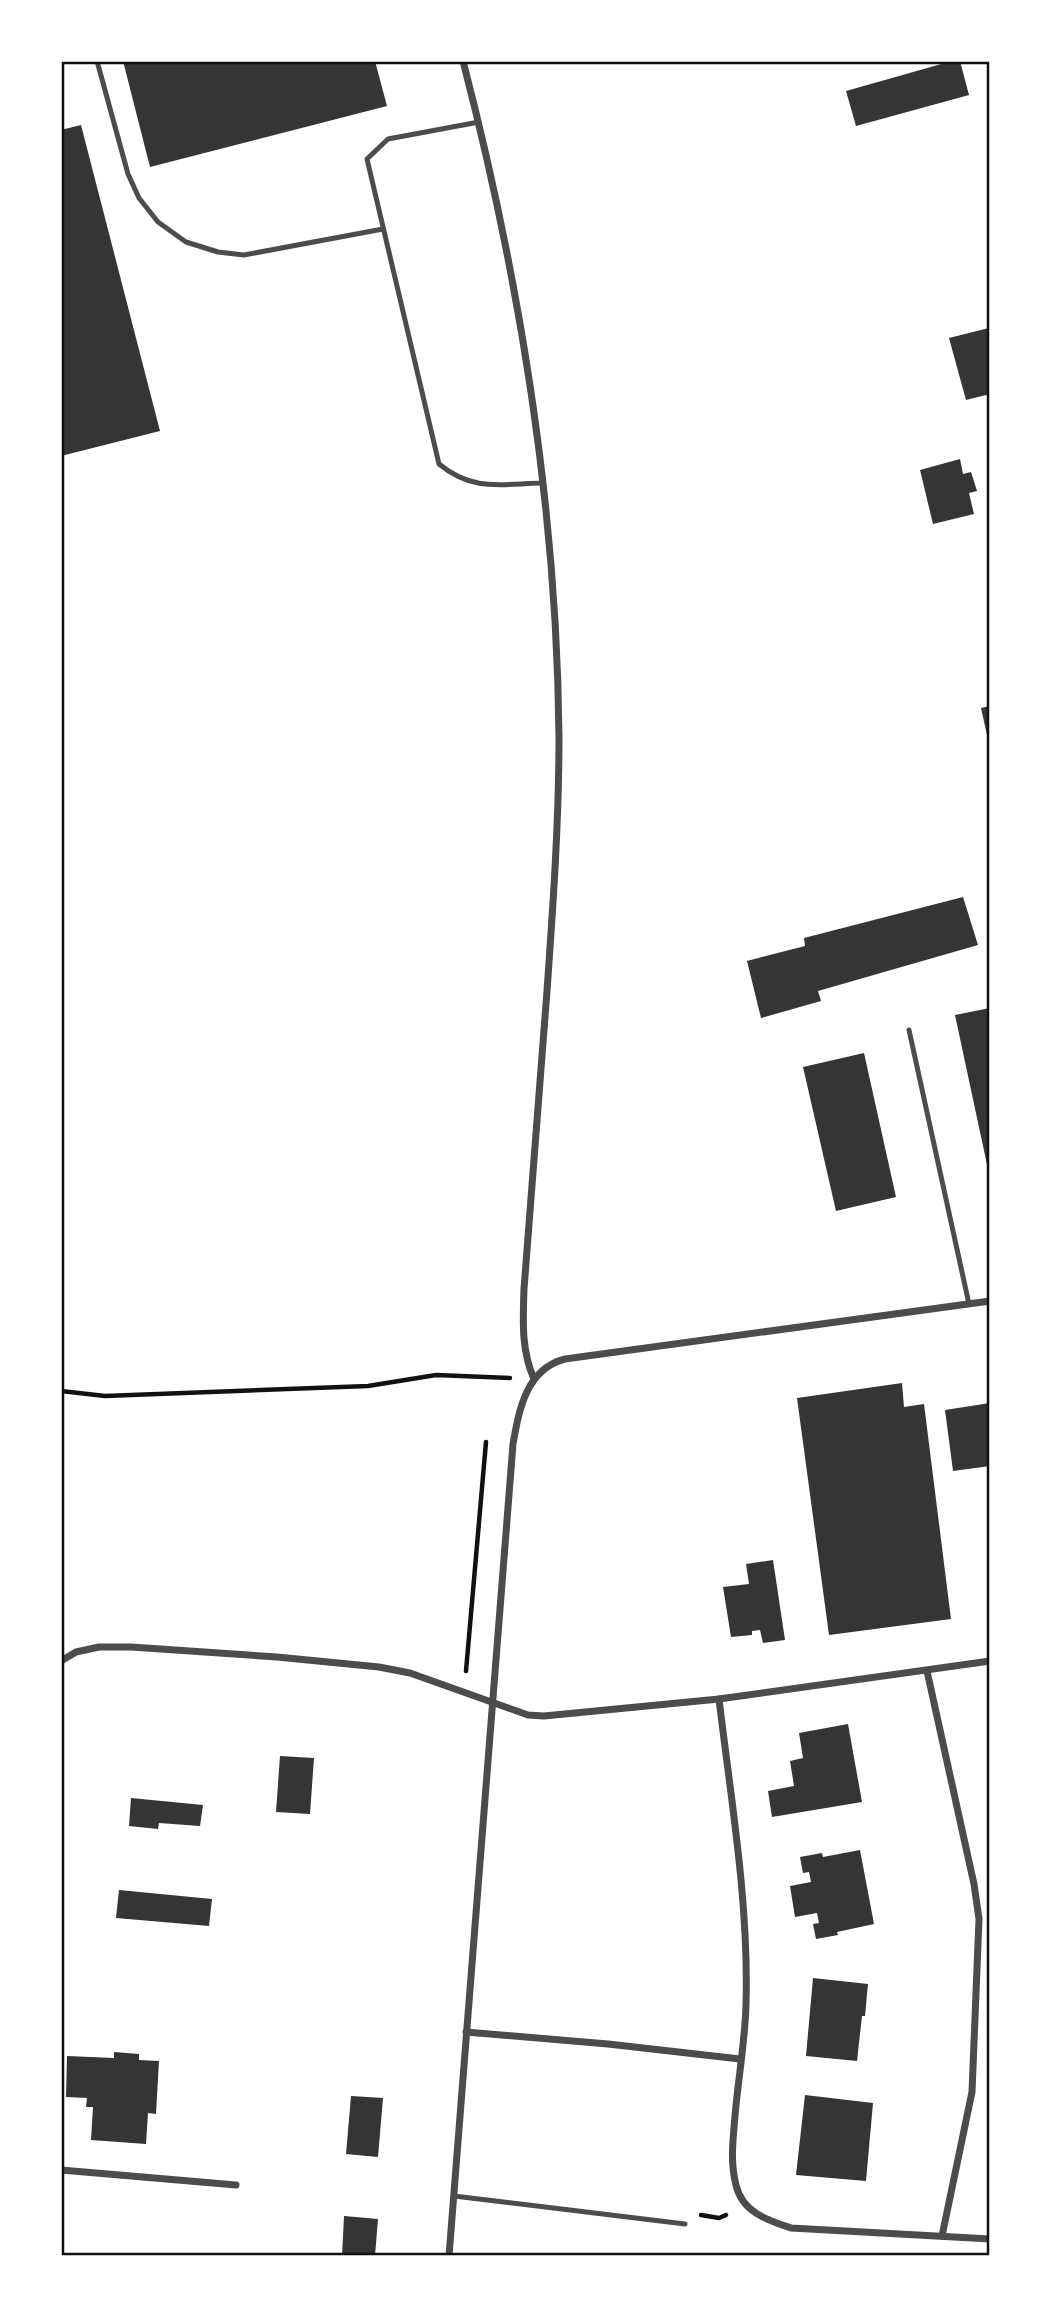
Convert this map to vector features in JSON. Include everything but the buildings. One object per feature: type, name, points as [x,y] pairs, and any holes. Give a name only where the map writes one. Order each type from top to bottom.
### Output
[{"type":"street","points":[[463,61],[493,178],[524,341],[542,483],[552,603],[559,734],[557,859],[524,1289],[523,1344],[527,1364],[534,1379]]},
{"type":"street","points":[[449,2256],[513,1444],[524,1397],[534,1379],[545,1367],[565,1359],[990,1301]]},
{"type":"street","points":[[61,1661],[76,1652],[99,1647],[277,1657],[379,1667],[410,1673],[528,1715],[544,1716],[719,1699],[990,1661]]},
{"type":"street","points":[[927,1671],[974,1884],[979,1919],[972,2092],[942,2236]]},
{"type":"street","points":[[719,1699],[743,1894],[746,1957],[746,2008],[731,2156],[736,2187],[746,2206],[767,2220],[791,2228],[990,2239]]},
{"type":"street","points":[[466,2032],[740,2059]]},
{"type":"street","points":[[61,2171],[236,2185]]},
{"type":"lane","points":[[97,61],[128,174],[139,198],[158,222],[186,242],[218,253],[244,256],[383,229]]},
{"type":"lane","points":[[479,122],[388,139],[367,159],[439,464],[453,476],[476,484],[542,483]]},
{"type":"lane","points":[[909,1030],[969,1304]]},
{"type":"lane","points":[[454,2196],[685,2224]]},
{"type":"path","points":[[61,1391],[105,1396],[368,1386],[436,1375],[534,1379]]},
{"type":"path","points":[[464,1691],[486,1442]]}]
